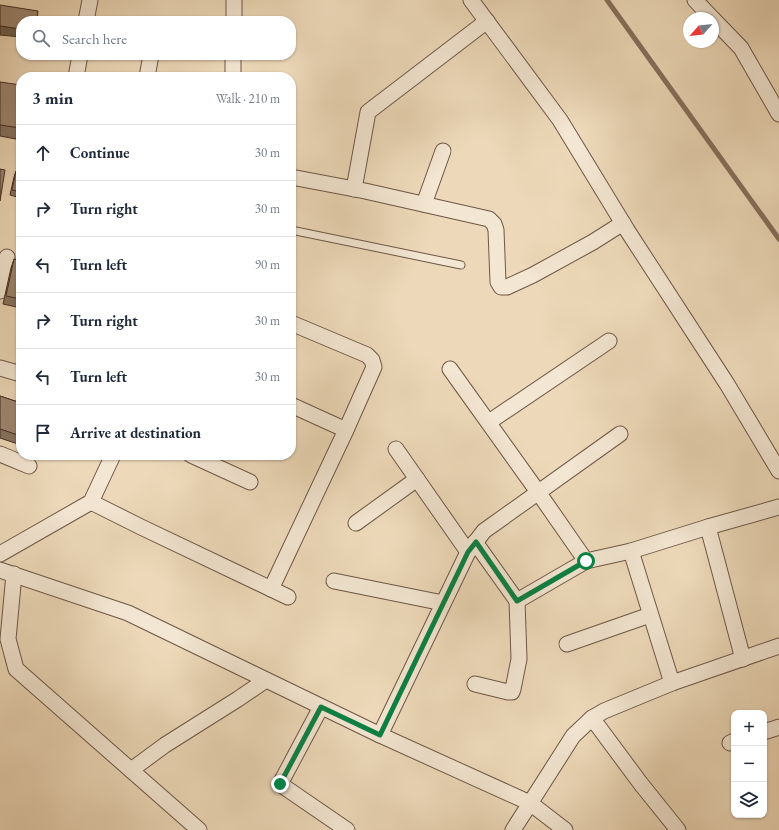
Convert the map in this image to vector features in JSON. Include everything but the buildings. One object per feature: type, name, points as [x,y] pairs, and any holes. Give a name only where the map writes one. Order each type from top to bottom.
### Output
[{"type":"street","points":[[87,16],[90,0]]},
{"type":"street","points":[[234,0],[234,16]]},
{"type":"street","points":[[471,0],[560,120],[623,223],[727,384],[779,471]]},
{"type":"street","points":[[695,0],[706,12]]},
{"type":"street","points":[[354,189],[368,112],[488,21]]},
{"type":"street","points":[[719,25],[741,48],[779,114]]},
{"type":"street","points":[[77,72],[79,60]]},
{"type":"street","points":[[148,72],[150,60]]},
{"type":"street","points":[[233,60],[233,72]]},
{"type":"street","points":[[424,204],[443,151]]},
{"type":"street","points":[[296,178],[354,189],[489,219],[494,224],[496,230],[498,282],[501,287],[507,287],[533,275],[593,242],[623,223]]},
{"type":"street","points":[[0,291],[9,257]]},
{"type":"street","points":[[272,589],[374,367],[372,360],[367,355],[296,325]]},
{"type":"street","points":[[489,422],[609,340]]},
{"type":"street","points":[[0,368],[16,373]]},
{"type":"street","points":[[450,369],[586,561]]},
{"type":"street","points":[[296,407],[346,430]]},
{"type":"street","points":[[380,735],[443,603],[472,547],[484,530],[620,434]]},
{"type":"street","points":[[396,449],[417,480],[517,601],[519,659],[512,692],[475,684]]},
{"type":"street","points":[[0,454],[29,466]]},
{"type":"street","points":[[0,554],[91,502],[111,460]]},
{"type":"street","points":[[202,460],[250,482]]},
{"type":"street","points":[[356,523],[417,480]]},
{"type":"street","points":[[91,502],[288,597]]},
{"type":"street","points":[[517,601],[586,561],[631,551],[779,507]]},
{"type":"street","points":[[708,527],[744,659]]},
{"type":"street","points":[[631,551],[672,683]]},
{"type":"street","points":[[199,830],[16,669],[8,639],[7,572],[128,613],[380,735],[530,803],[565,830]]},
{"type":"street","points":[[334,581],[443,603]]},
{"type":"street","points":[[567,644],[650,615]]},
{"type":"street","points":[[513,830],[573,736],[592,718],[604,711],[672,683],[779,646]]},
{"type":"street","points":[[131,770],[165,744],[266,680]]},
{"type":"street","points":[[321,707],[280,784],[347,830]]},
{"type":"street","points":[[592,718],[641,784],[678,830]]},
{"type":"street","points":[[767,731],[779,727]]},
{"type":"lane","points":[[296,231],[461,265]]},
{"type":"waterway","points":[[607,0],[779,239]]},
{"type":"route","points":[[280,784],[321,707],[380,735],[468,552],[476,542],[517,601],[586,561]]}]
